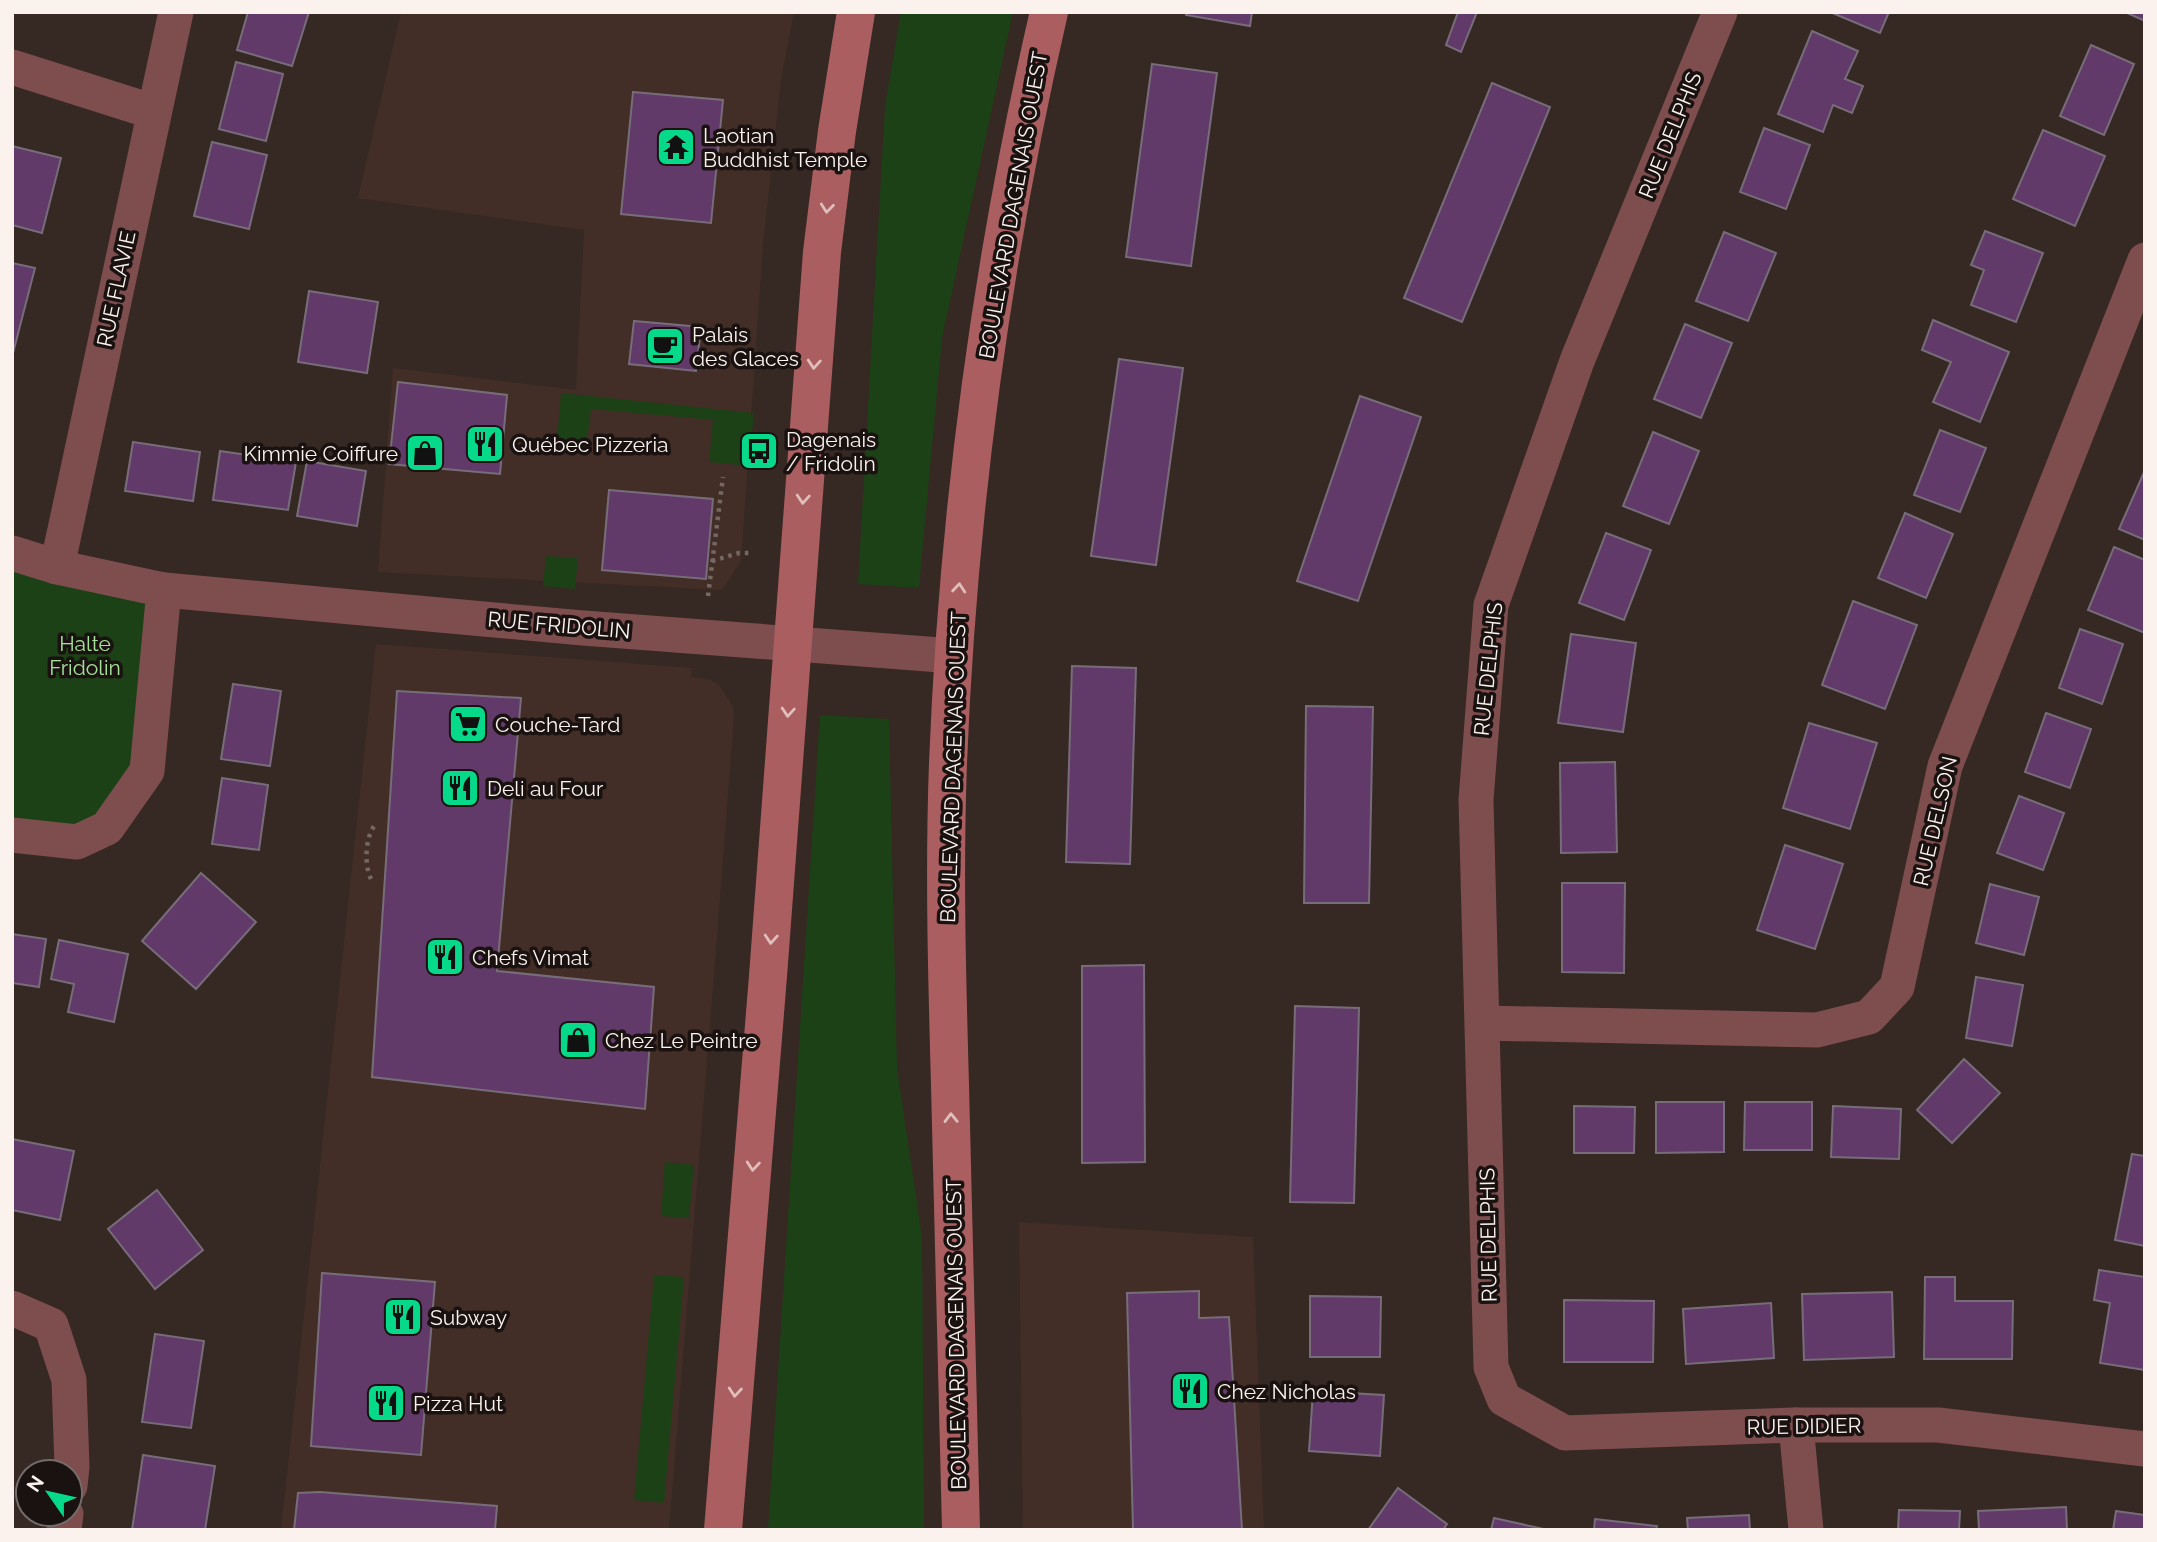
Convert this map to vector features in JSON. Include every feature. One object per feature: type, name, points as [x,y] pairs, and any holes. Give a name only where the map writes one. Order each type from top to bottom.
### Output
[{"type":"main road","points":[[723,1530],[822,252],[837,131],[856,12]]},
{"type":"main road","name":"BOULEVARD DAGENAIS OUEST","points":[[961,1530],[947,919],[947,797],[954,656],[965,519],[993,299],[1023,134],[1049,12]]},
{"type":"street","name":"RUE FLAVIE","points":[[57,567],[176,12]]},
{"type":"street","name":"RUE DELPHIS","points":[[1490,1367],[1476,800],[1491,605],[1577,361],[1720,12]]},
{"type":"street","points":[[12,66],[154,112]]},
{"type":"street","name":"RUE DELSON","points":[[1483,1023],[1817,1030],[1869,1017],[1897,987],[1945,765],[2145,260]]},
{"type":"street","name":"RUE FRIDOLIN","points":[[12,553],[57,567],[164,590],[388,611],[954,656]]},
{"type":"street","points":[[12,835],[76,842],[107,828],[147,771],[164,590]]},
{"type":"street","points":[[12,1308],[51,1325],[69,1380],[72,1458]]},
{"type":"street","name":"RUE DIDIER","points":[[1490,1367],[1504,1399],[1565,1433],[1796,1425],[1938,1425],[2145,1449]]},
{"type":"street","points":[[1796,1425],[1806,1530]]},
{"type":"path","points":[[708,596],[723,477]]},
{"type":"path","points":[[712,561],[752,552]]},
{"type":"path","points":[[371,879],[367,870],[370,832],[375,825]]},
{"type":"shaded area","points":[[401,12],[794,12],[781,80],[763,245],[741,561],[722,590],[378,572],[393,368],[576,390],[584,230],[358,198]]},
{"type":"shaded area","points":[[376,644],[692,668],[691,677],[711,680],[720,686],[733,707],[669,1530],[281,1530]]},
{"type":"shaded area","points":[[1019,1222],[1253,1237],[1264,1530],[1023,1530]]},
{"type":"green space","points":[[901,12],[1013,12],[942,338],[919,588],[858,584],[885,106]]},
{"type":"green space","points":[[561,393],[754,413],[749,466],[709,462],[713,420],[591,409],[587,442],[557,440]]},
{"type":"green space","name":"Halte Fridolin","points":[[12,553],[164,590],[147,771],[107,828],[12,835]]},
{"type":"green space","points":[[546,556],[578,558],[575,589],[543,586]]},
{"type":"green space","points":[[820,715],[889,719],[897,1068],[922,1237],[924,1530],[768,1530]]},
{"type":"green space","points":[[665,1162],[694,1165],[689,1218],[661,1216]]},
{"type":"green space","points":[[654,1275],[684,1277],[664,1503],[634,1500]]},
{"type":"building","points":[[248,12],[309,12],[292,66],[237,50]]},
{"type":"building","points":[[1186,12],[1252,12],[1250,26],[1186,15]]},
{"type":"building","points":[[1458,12],[1477,12],[1461,52],[1446,45]]},
{"type":"building","points":[[1830,12],[1889,12],[1880,33]]},
{"type":"building","points":[[2125,12],[2145,12],[2145,21]]},
{"type":"building","points":[[1812,31],[1858,51],[1845,79],[1863,86],[1852,113],[1833,105],[1823,132],[1778,114]]},
{"type":"building","points":[[2091,45],[2134,64],[2104,135],[2060,116]]},
{"type":"building","points":[[236,62],[283,74],[266,141],[219,129]]},
{"type":"building","points":[[1152,64],[1217,73],[1191,266],[1126,257]]},
{"type":"building","points":[[1492,83],[1550,107],[1462,322],[1404,298]]},
{"type":"building","points":[[633,92],[723,100],[711,223],[621,214]]},
{"type":"building","points":[[1764,128],[1810,145],[1786,209],[1740,192]]},
{"type":"building","points":[[2043,130],[2105,156],[2075,226],[2013,199]]},
{"type":"building","points":[[212,142],[267,155],[249,229],[194,216]]},
{"type":"building","points":[[12,146],[61,158],[42,233],[12,225]]},
{"type":"building","points":[[1985,231],[2043,253],[2016,322],[1971,305],[1984,270],[1971,265]]},
{"type":"building","points":[[1724,232],[1776,253],[1748,321],[1696,301]]},
{"type":"building","points":[[12,263],[35,268],[12,357]]},
{"type":"building","points":[[309,291],[378,302],[367,373],[298,362]]},
{"type":"building","points":[[1933,320],[2009,352],[1980,422],[1933,402],[1951,362],[1922,350]]},
{"type":"building","name":"Palais des Glaces","points":[[634,321],[701,327],[696,371],[629,364]]},
{"type":"building","points":[[1685,324],[1732,343],[1701,418],[1654,399]]},
{"type":"building","points":[[1119,359],[1183,368],[1156,565],[1091,556]]},
{"type":"building","points":[[398,382],[507,395],[500,474],[389,464]]},
{"type":"building","points":[[1360,396],[1421,417],[1358,601],[1297,581]]},
{"type":"building","points":[[1940,430],[1986,448],[1960,512],[1914,495]]},
{"type":"building","points":[[1653,432],[1699,451],[1669,524],[1623,506]]},
{"type":"building","points":[[133,442],[200,452],[193,501],[125,491]]},
{"type":"building","points":[[220,451],[296,462],[288,510],[213,500]]},
{"type":"building","points":[[307,461],[366,471],[357,526],[297,516]]},
{"type":"building","points":[[2145,470],[2145,540],[2119,529]]},
{"type":"building","points":[[609,490],[713,499],[706,579],[602,570]]},
{"type":"building","points":[[1905,513],[1953,534],[1926,598],[1878,578]]},
{"type":"building","points":[[1606,533],[1651,550],[1624,620],[1579,603]]},
{"type":"building","points":[[2114,547],[2145,560],[2145,633],[2088,610]]},
{"type":"building","points":[[1853,601],[1917,625],[1885,709],[1822,685]]},
{"type":"building","points":[[2080,629],[2123,644],[2102,704],[2059,688]]},
{"type":"building","points":[[1571,634],[1636,643],[1623,732],[1558,723]]},
{"type":"building","points":[[1072,666],[1136,668],[1130,864],[1066,862]]},
{"type":"building","points":[[233,684],[281,691],[270,766],[221,759]]},
{"type":"building","points":[[397,691],[521,698],[497,971],[654,987],[645,1109],[372,1077]]},
{"type":"building","points":[[1306,706],[1373,707],[1369,903],[1304,903]]},
{"type":"building","points":[[2046,713],[2091,729],[2070,788],[2025,772]]},
{"type":"building","points":[[1809,723],[1877,743],[1850,829],[1783,808]]},
{"type":"building","points":[[1615,762],[1617,852],[1561,853],[1560,763]]},
{"type":"building","points":[[222,778],[268,785],[259,850],[212,844]]},
{"type":"building","points":[[2019,796],[2064,813],[2043,870],[1997,853]]},
{"type":"building","points":[[1785,845],[1843,864],[1815,949],[1757,930]]},
{"type":"building","points":[[201,873],[256,922],[196,989],[142,941]]},
{"type":"building","points":[[1562,883],[1625,883],[1624,973],[1562,972]]},
{"type":"building","points":[[1990,884],[2039,897],[2024,955],[1976,943]]},
{"type":"building","points":[[12,934],[46,939],[39,987],[12,983]]},
{"type":"building","points":[[59,940],[128,954],[114,1022],[68,1012],[74,984],[51,979]]},
{"type":"building","points":[[1144,965],[1145,1162],[1082,1163],[1082,966]]},
{"type":"building","points":[[1976,977],[2023,985],[2012,1046],[1966,1038]]},
{"type":"building","points":[[1295,1006],[1359,1008],[1354,1203],[1290,1202]]},
{"type":"building","points":[[1964,1059],[2000,1093],[1952,1143],[1917,1110]]},
{"type":"building","points":[[1656,1102],[1724,1102],[1724,1152],[1656,1153]]},
{"type":"building","points":[[1745,1102],[1812,1102],[1812,1150],[1744,1150]]},
{"type":"building","points":[[1574,1106],[1635,1107],[1634,1153],[1574,1153]]},
{"type":"building","points":[[1833,1106],[1901,1109],[1899,1159],[1831,1157]]},
{"type":"building","points":[[12,1139],[74,1151],[60,1220],[12,1210]]},
{"type":"building","points":[[2132,1154],[2145,1156],[2145,1246],[2115,1240]]},
{"type":"building","points":[[157,1190],[203,1250],[155,1289],[108,1229]]},
{"type":"building","points":[[2099,1270],[2145,1277],[2145,1370],[2100,1363],[2110,1303],[2094,1300]]},
{"type":"building","points":[[322,1273],[435,1282],[421,1455],[311,1446]]},
{"type":"building","points":[[1925,1277],[1955,1277],[1955,1301],[2013,1301],[2012,1359],[1924,1359]]},
{"type":"building","points":[[1199,1291],[1199,1318],[1229,1317],[1242,1530],[1133,1530],[1127,1293]]},
{"type":"building","points":[[1892,1292],[1894,1357],[1804,1360],[1802,1294]]},
{"type":"building","points":[[1310,1296],[1381,1297],[1380,1357],[1310,1357]]},
{"type":"building","points":[[1564,1300],[1654,1301],[1653,1362],[1564,1362]]},
{"type":"building","points":[[1771,1303],[1774,1358],[1686,1364],[1683,1309]]},
{"type":"building","points":[[155,1334],[204,1341],[191,1428],[142,1422]]},
{"type":"building","points":[[1313,1391],[1384,1395],[1380,1456],[1309,1451]]},
{"type":"building","points":[[143,1455],[215,1466],[205,1530],[132,1530]]},
{"type":"building","points":[[1398,1488],[1447,1524],[1443,1530],[1368,1530]]},
{"type":"building","points":[[320,1492],[497,1506],[495,1530],[294,1530],[298,1493]]},
{"type":"building","points":[[2066,1507],[2067,1530],[1979,1530],[1978,1511]]},
{"type":"building","points":[[1899,1510],[1960,1511],[1959,1530],[1898,1530]]},
{"type":"building","points":[[2116,1511],[2145,1515],[2145,1530],[2113,1530]]},
{"type":"building","points":[[1749,1515],[1750,1530],[1688,1530],[1687,1518]]},
{"type":"building","points":[[1494,1518],[1548,1530],[1491,1530]]},
{"type":"building","points":[[1595,1519],[1657,1526],[1656,1530],[1594,1530]]},
{"type":"place","name":"Laotian Buddhist Temple","points":[[676,147]]},
{"type":"place","name":"Palais des Glaces","points":[[665,346]]},
{"type":"place","name":"Québec Pizzeria","points":[[485,444]]},
{"type":"place","name":"Dagenais / Fridolin","points":[[759,451]]},
{"type":"place","name":"Kimmie Coiffure","points":[[425,453]]},
{"type":"place","name":"Couche-Tard","points":[[468,724]]},
{"type":"place","name":"Deli au Four","points":[[460,788]]},
{"type":"place","name":"Chefs Vimat","points":[[445,957]]},
{"type":"place","name":"Chez Le Peintre","points":[[578,1040]]},
{"type":"place","name":"Subway","points":[[403,1317]]},
{"type":"place","name":"Chez Nicholas","points":[[1190,1391]]},
{"type":"place","name":"Pizza Hut","points":[[386,1403]]}]
